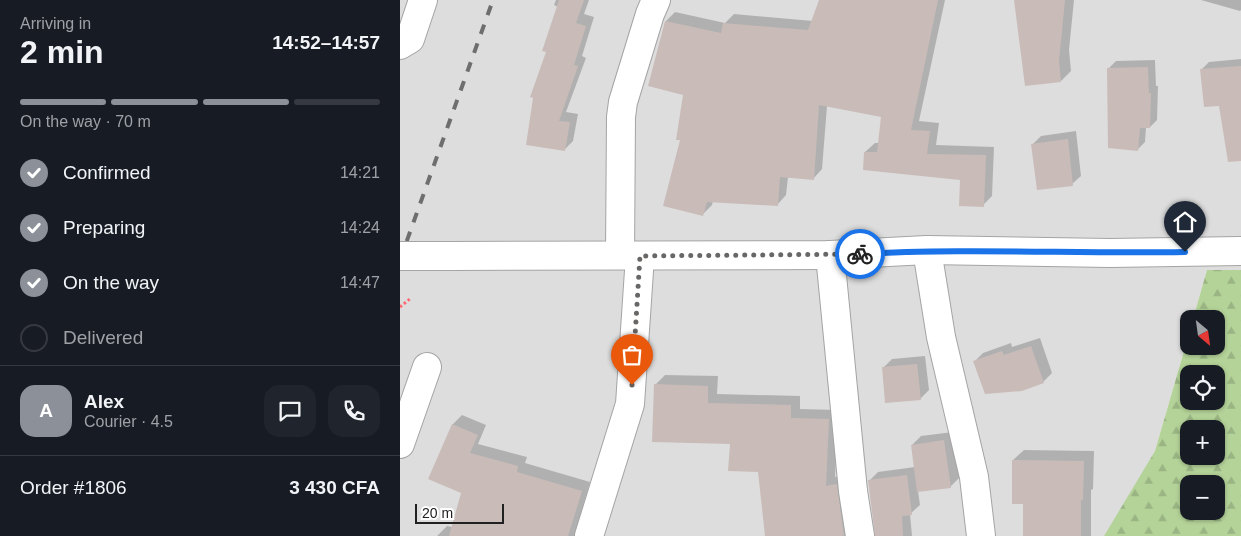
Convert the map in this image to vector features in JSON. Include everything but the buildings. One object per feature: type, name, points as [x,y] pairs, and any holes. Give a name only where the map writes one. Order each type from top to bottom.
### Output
[{"type":"street","points":[[400,45],[410,38],[423,0]]},
{"type":"street","points":[[589,536],[630,404],[630,256],[621,117],[626,93],[656,0]]},
{"type":"street","points":[[400,256],[830,255],[927,250],[1110,253],[1241,251]]},
{"type":"street","points":[[927,250],[941,337],[974,477],[981,536]]},
{"type":"street","points":[[830,255],[853,491],[860,536]]},
{"type":"street","points":[[400,444],[427,367]]},
{"type":"path","points":[[400,307],[411,298]]},
{"type":"shaded area","points":[[400,0],[1241,0],[1241,270],[1207,270],[1196,310],[1180,310],[1180,355],[1183,355],[1155,451],[1127,536],[400,536]]},
{"type":"green space","points":[[1207,270],[1241,270],[1241,536],[1104,536],[1155,451],[1183,355],[1225,355],[1225,310],[1196,310]]},
{"type":"railway","points":[[400,260],[493,0]]},
{"type":"way so far","points":[[632,385],[640,256],[860,254]]},
{"type":"route","points":[[860,254],[927,250],[1110,253],[1185,252]]}]
